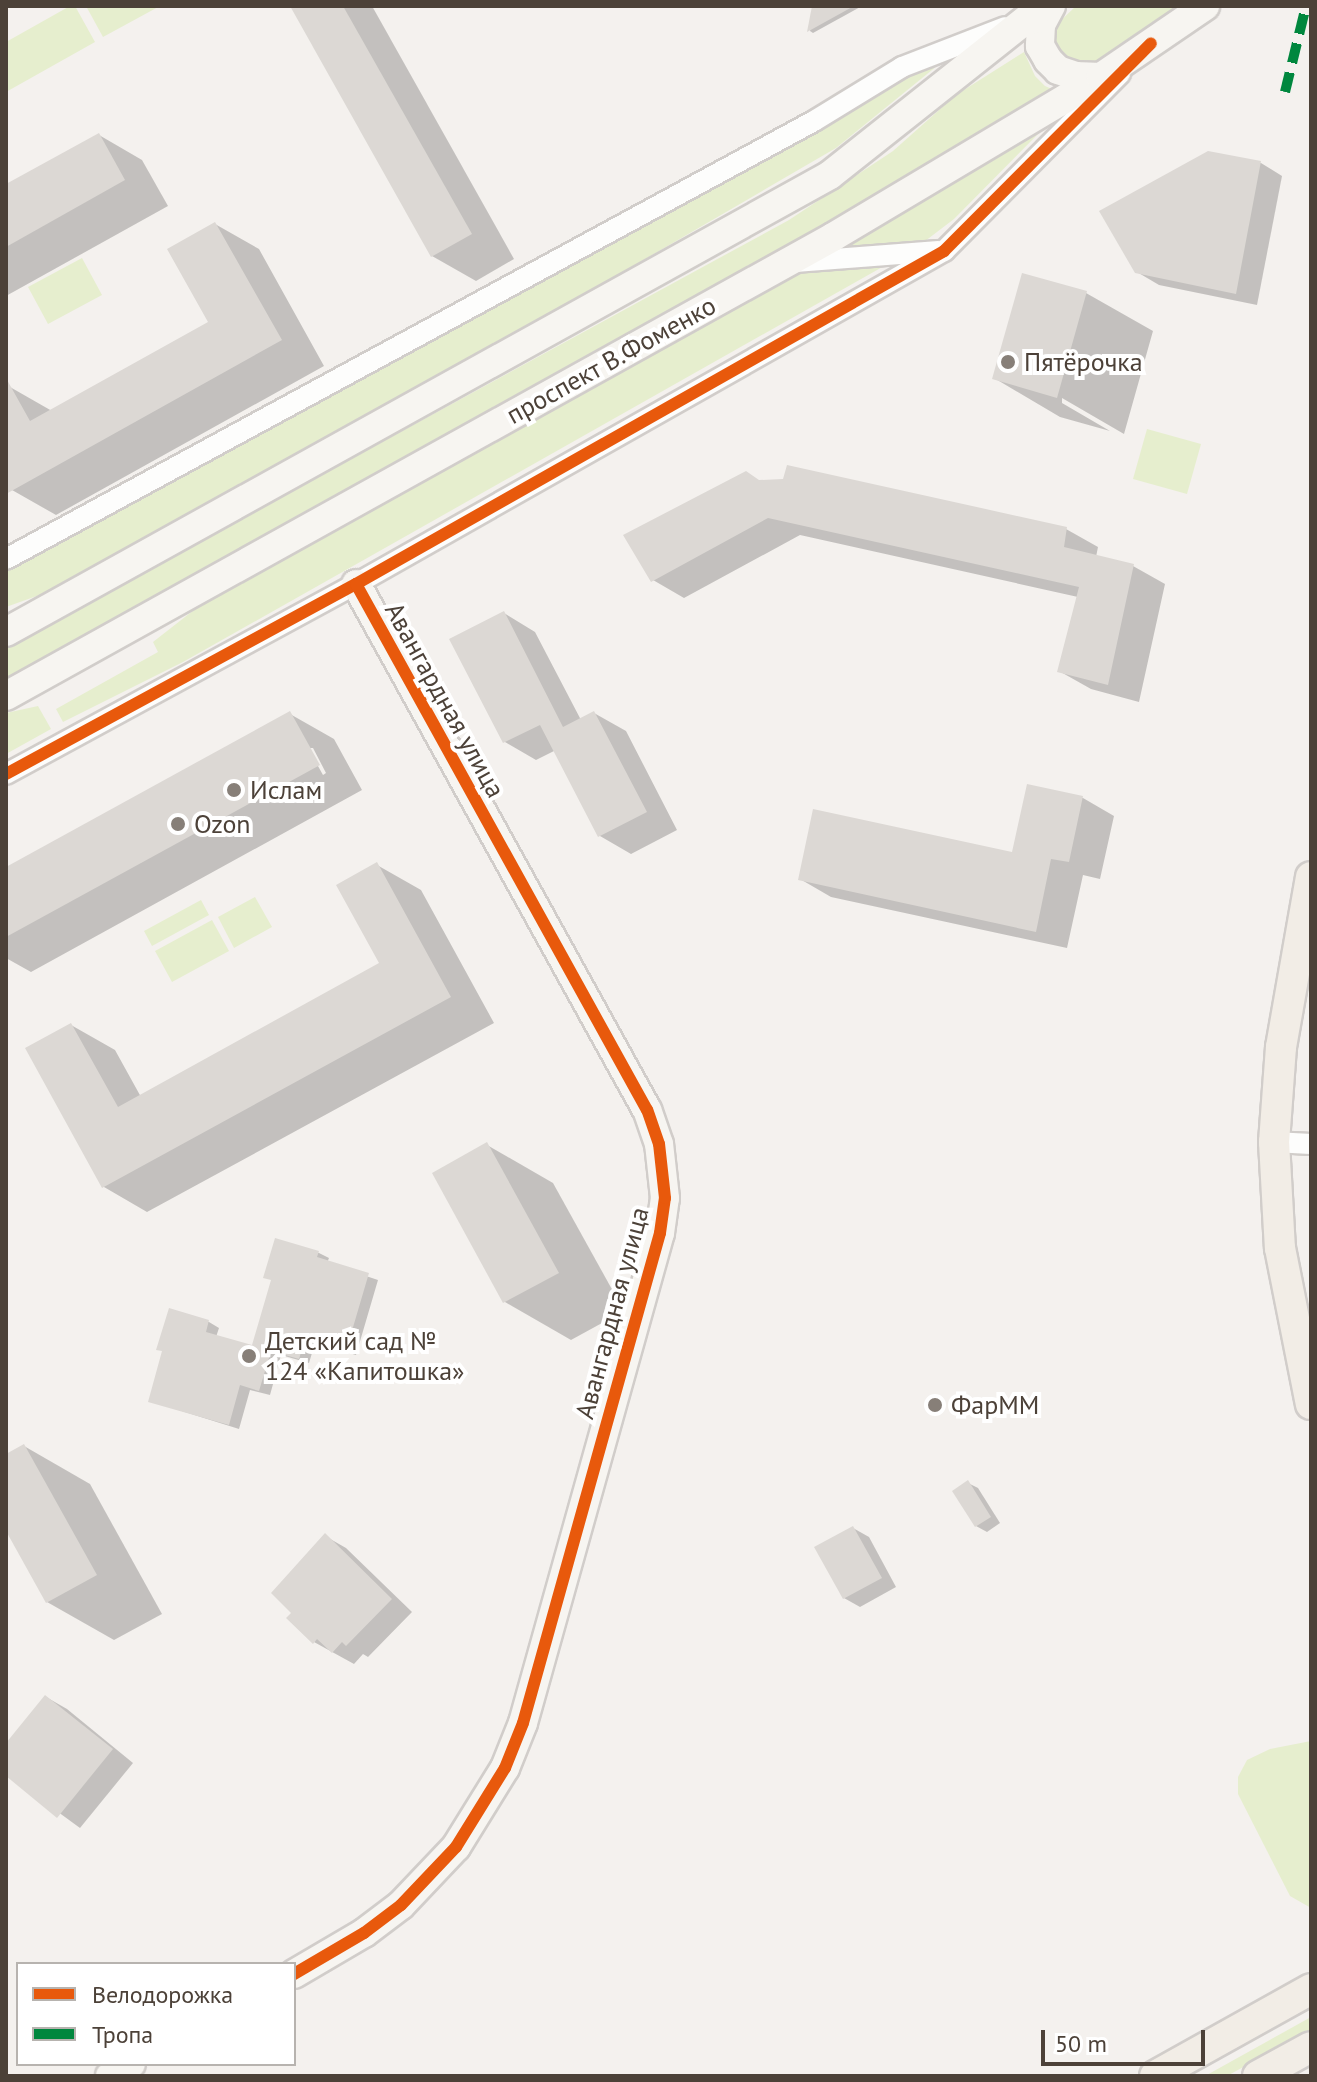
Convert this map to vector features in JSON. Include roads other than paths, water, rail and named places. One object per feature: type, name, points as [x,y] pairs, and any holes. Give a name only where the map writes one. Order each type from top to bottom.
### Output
[{"type":"main road","points":[[1051,6],[1041,25],[1040,46],[1048,60],[1058,70],[1075,76],[1101,77]]},
{"type":"main road","name":"проспект В.Фоменко","points":[[6,696],[787,263],[1101,77],[1205,6]]},
{"type":"main road","points":[[6,632],[830,175],[1033,13]]},
{"type":"main road","name":"Авангардная улица","points":[[296,1973],[364,1933],[401,1905],[456,1847],[505,1768],[523,1723],[660,1233],[665,1198],[659,1144],[647,1110],[356,584]]},
{"type":"main road","points":[[1311,877],[1281,1047],[1274,1142],[1280,1248],[1311,1404]]},
{"type":"main road","points":[[1202,2050],[1311,1968]]},
{"type":"main road","points":[[1155,2076],[1311,1989]]},
{"type":"main road","points":[[1258,2076],[1311,2047]]},
{"type":"main road","points":[[110,2076],[128,2066]]},
{"type":"street","points":[[6,559],[814,121],[902,67],[1033,13]]},
{"type":"street","points":[[6,774],[356,584],[944,251],[1151,43]]},
{"type":"street","points":[[787,263],[944,251]]},
{"type":"street","points":[[1274,1142],[1311,1144]]},
{"type":"place","name":"Пятёрочка","points":[[1008,362]]},
{"type":"place","name":"Ислам","points":[[234,790]]},
{"type":"place","name":"Ozon","points":[[178,824]]},
{"type":"place","name":"Детский сад № 124 «Капитошка»","points":[[249,1356]]},
{"type":"place","name":"ФарММ","points":[[935,1405]]}]
